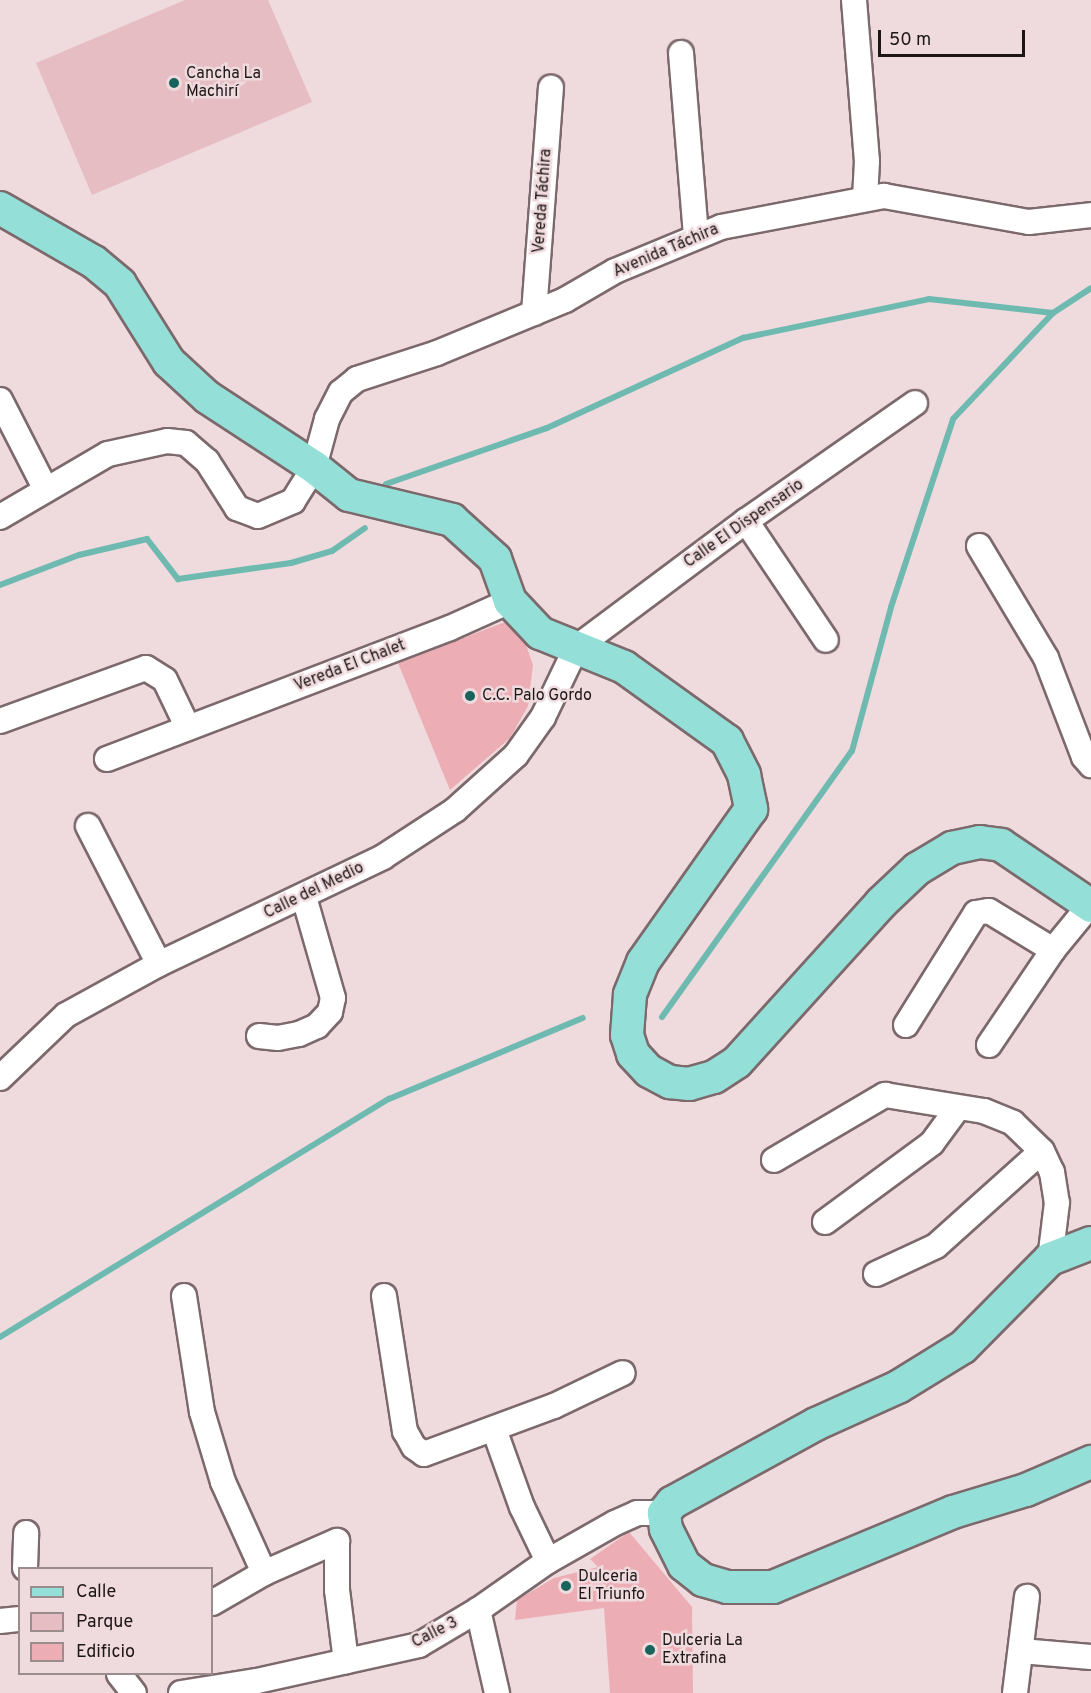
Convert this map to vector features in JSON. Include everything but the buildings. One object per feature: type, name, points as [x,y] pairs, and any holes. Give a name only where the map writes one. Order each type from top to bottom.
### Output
[{"type":"main road","points":[[0,208],[94,262],[120,284],[169,362],[207,398],[314,466],[349,495],[452,520],[495,559],[510,601],[540,633],[630,671],[727,741],[744,775],[751,809],[643,962],[634,984],[627,1035],[633,1054],[649,1071],[670,1082],[688,1084],[714,1077],[736,1062],[881,903],[917,869],[952,848],[980,842],[1001,845],[1091,905]]},
{"type":"main road","points":[[1091,1243],[1050,1259],[963,1347],[898,1388],[816,1424],[693,1490],[664,1513],[671,1545],[684,1565],[703,1580],[727,1587],[773,1587],[953,1512],[1026,1490],[1091,1461]]},
{"type":"street","points":[[854,0],[867,161],[866,198]]},
{"type":"street","points":[[681,53],[696,235]]},
{"type":"street","name":"Vereda Táchira","points":[[534,313],[551,88]]},
{"type":"street","name":"Avenida Táchira","points":[[0,517],[45,488],[108,454],[142,444],[186,443],[207,461],[237,508],[258,516],[293,501],[314,466],[327,419],[341,392],[357,380],[437,353],[534,313],[696,235],[756,219],[884,195],[1029,222],[1091,215]]},
{"type":"street","points":[[0,400],[45,488]]},
{"type":"street","name":"Calle El Dispensario","points":[[576,648],[746,521],[915,403]]},
{"type":"street","points":[[746,521],[826,640]]},
{"type":"street","points":[[979,546],[1046,658],[1084,757],[1091,765]]},
{"type":"street","name":"Vereda El Chalet","points":[[107,759],[450,628],[510,601]]},
{"type":"street","name":"Calle del Medio","points":[[0,1077],[66,1014],[159,964],[304,897],[383,857],[455,810],[501,769],[543,717],[576,648]]},
{"type":"street","points":[[0,722],[146,668],[165,680],[188,728]]},
{"type":"street","points":[[88,826],[159,964]]},
{"type":"street","points":[[259,1036],[278,1038],[299,1034],[317,1026],[330,1012],[333,998],[304,897]]},
{"type":"street","points":[[989,1045],[1053,950],[1091,905]]},
{"type":"street","points":[[906,1025],[976,913],[989,911],[1053,950]]},
{"type":"street","points":[[774,1160],[885,1095],[900,1095],[957,1109],[984,1111],[1013,1123],[1042,1151],[1052,1172],[1057,1203],[1050,1259]]},
{"type":"street","points":[[825,1222],[932,1143],[957,1109]]},
{"type":"street","points":[[876,1274],[936,1246],[1042,1151]]},
{"type":"street","points":[[184,1296],[202,1412],[223,1482],[264,1573]]},
{"type":"street","points":[[384,1296],[405,1431],[414,1447],[424,1454],[494,1429],[623,1373]]},
{"type":"street","points":[[494,1429],[522,1507],[548,1561]]},
{"type":"street","name":"Calle 3","points":[[181,1693],[419,1645],[478,1610],[548,1561],[637,1513],[664,1513]]},
{"type":"street","points":[[25,1567],[26,1533]]},
{"type":"street","points":[[213,1602],[264,1573],[337,1541],[338,1590],[346,1661]]},
{"type":"street","points":[[1015,1693],[1027,1598]]},
{"type":"street","points":[[478,1610],[497,1693]]},
{"type":"street","points":[[0,1621],[18,1619]]},
{"type":"street","points":[[1022,1651],[1091,1658]]},
{"type":"street","points":[[121,1675],[134,1693]]},
{"type":"green space","name":"Cancha La Machirí","points":[[185,0],[268,0],[312,102],[92,195],[36,63]]},
{"type":"waterway","points":[[386,484],[547,428],[743,338],[929,299],[1053,313],[1091,288]]},
{"type":"waterway","points":[[662,1017],[852,751],[891,607],[953,419],[1053,313]]},
{"type":"waterway","points":[[0,585],[79,555],[147,539],[178,579],[291,563],[332,551],[365,528]]},
{"type":"waterway","points":[[0,1337],[389,1099],[583,1018]]},
{"type":"place","name":"Cancha La Machirí","points":[[174,83]]},
{"type":"place","name":"C.C. Palo Gordo","points":[[470,696]]},
{"type":"place","name":"Dulceria El Triunfo","points":[[566,1586]]},
{"type":"place","name":"Dulceria La Extrafina","points":[[650,1650]]}]
